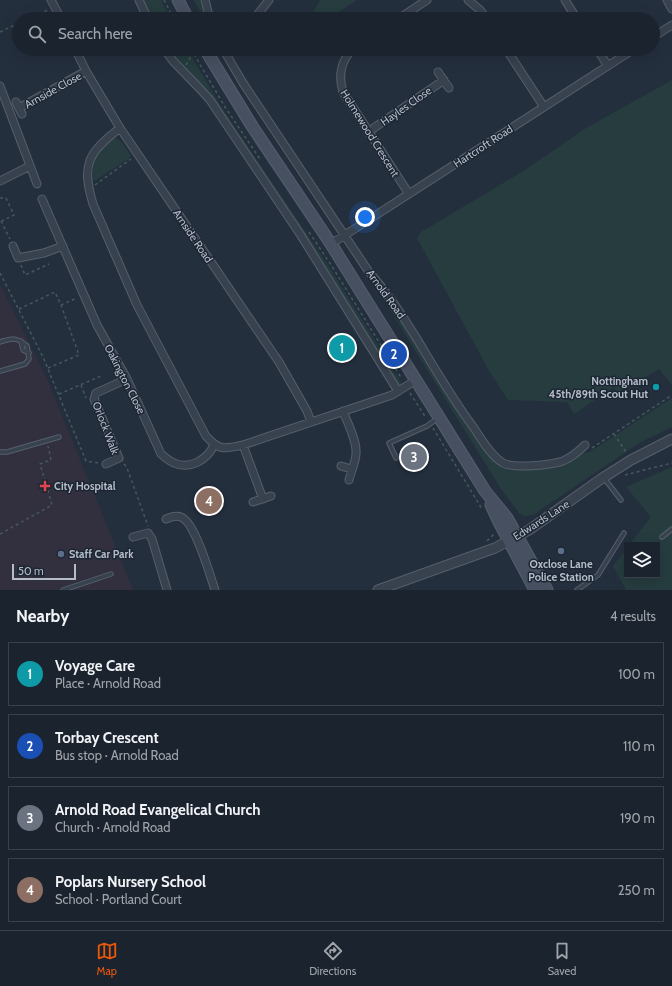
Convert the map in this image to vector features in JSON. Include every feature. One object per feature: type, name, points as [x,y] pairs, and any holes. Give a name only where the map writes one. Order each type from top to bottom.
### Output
[{"type":"main road","points":[[178,0],[184,12]]},
{"type":"main road","name":"Arnold Road","points":[[212,56],[252,126],[331,244],[486,491],[499,522],[513,539]]},
{"type":"main road","points":[[513,539],[535,590]]},
{"type":"main road","points":[[513,539],[547,590]]},
{"type":"street","points":[[139,0],[145,12]]},
{"type":"street","points":[[205,0],[208,12]]},
{"type":"street","points":[[260,12],[269,0]]},
{"type":"street","points":[[409,12],[427,0]]},
{"type":"street","points":[[468,0],[482,12]]},
{"type":"street","points":[[565,0],[573,12]]},
{"type":"street","points":[[667,0],[672,9]]},
{"type":"street","points":[[53,3],[58,12]]},
{"type":"street","points":[[660,33],[672,25]]},
{"type":"street","name":"Arnside Road","points":[[78,56],[120,128],[279,362],[307,411],[311,422]]},
{"type":"street","points":[[170,56],[210,100],[300,234],[398,391]]},
{"type":"street","name":"Arnold Road","points":[[227,56],[243,83],[344,235],[369,272],[385,290],[399,311],[469,421],[484,443],[498,459],[514,466],[544,464],[564,460],[585,444]]},
{"type":"street","name":"Holmewood Crescent","points":[[347,56],[344,59],[340,75],[340,85],[346,99],[409,194]]},
{"type":"street","points":[[511,56],[544,107]]},
{"type":"street","points":[[602,56],[608,66]]},
{"type":"street","name":"Hartcroft Road","points":[[331,244],[623,56]]},
{"type":"street","name":"Arnside Close","points":[[19,108],[86,71]]},
{"type":"street","name":"Hayles Close","points":[[438,72],[449,88]]},
{"type":"street","name":"Hayles Close","points":[[368,132],[444,80]]},
{"type":"street","points":[[0,86],[2,95],[37,184]]},
{"type":"street","points":[[120,128],[93,152],[88,163],[87,175],[93,204],[137,305],[206,436],[214,445],[231,448],[243,445],[392,394],[416,380]]},
{"type":"street","points":[[0,181],[30,166]]},
{"type":"street","name":"Oakington Close","points":[[42,199],[97,325],[127,379],[161,454],[175,464],[191,464],[202,460],[208,455],[214,445]]},
{"type":"street","points":[[13,246],[18,258],[63,246]]},
{"type":"street","name":"Orlock Walk","points":[[106,464],[118,458],[94,399],[96,393],[127,379]]},
{"type":"street","points":[[343,411],[355,445],[356,453],[349,480]]},
{"type":"street","name":"Edwards Lane","points":[[378,590],[459,562],[495,548],[513,539],[529,530],[612,472],[672,439]]},
{"type":"street","points":[[243,445],[263,499]]},
{"type":"street","points":[[341,466],[351,470]]},
{"type":"street","points":[[253,502],[271,496]]},
{"type":"street","points":[[182,517],[185,510]]},
{"type":"street","points":[[166,519],[173,516],[182,517],[188,524],[200,546],[215,590]]},
{"type":"street","points":[[133,537],[148,533],[152,539],[167,590]]},
{"type":"lane","points":[[0,342],[12,338],[18,339],[21,341],[23,350],[29,353],[30,359],[25,364],[0,371]]},
{"type":"lane","points":[[396,458],[389,443],[426,426],[439,417]]},
{"type":"lane","points":[[0,452],[7,452],[59,437]]},
{"type":"lane","points":[[604,478],[621,500]]},
{"type":"lane","points":[[662,537],[672,529]]},
{"type":"lane","points":[[577,590],[598,575],[624,533]]},
{"type":"lane","points":[[63,590],[111,574]]},
{"type":"path","points":[[164,0],[170,12]]},
{"type":"path","points":[[39,12],[53,3]]},
{"type":"path","points":[[0,32],[12,26]]},
{"type":"path","points":[[182,71],[191,56]]},
{"type":"path","points":[[89,189],[138,154]]},
{"type":"path","points":[[0,198],[6,198],[14,215],[1,221],[13,246]]},
{"type":"path","points":[[18,258],[25,275],[49,264]]},
{"type":"path","points":[[0,273],[48,368],[86,461],[106,464]]},
{"type":"path","points":[[19,309],[55,292],[79,355],[48,368]]},
{"type":"path","points":[[61,305],[84,295]]},
{"type":"path","points":[[59,394],[101,376]]},
{"type":"path","points":[[579,450],[587,450],[594,447],[672,395]]},
{"type":"path","points":[[614,434],[632,460]]},
{"type":"path","points":[[0,534],[52,505],[40,464],[51,460],[46,440]]},
{"type":"path","points":[[449,453],[483,511]]},
{"type":"path","points":[[118,458],[127,468],[149,527],[148,533]]},
{"type":"path","points":[[612,472],[617,476],[672,463]]},
{"type":"shaded area","name":"City Hospital","points":[[0,284],[48,381],[133,590],[0,590]]},
{"type":"green space","points":[[142,0],[161,0],[167,12],[148,12]]},
{"type":"green space","points":[[194,0],[200,0],[204,12],[200,12]]},
{"type":"green space","points":[[320,0],[357,0],[339,12],[313,12]]},
{"type":"green space","points":[[174,56],[191,56],[224,111],[328,265],[402,384],[399,386],[394,381],[237,140]]},
{"type":"green space","points":[[672,80],[672,385],[659,369],[618,393],[614,387],[574,414],[567,402],[508,400],[488,369],[417,238],[421,232],[525,170],[586,128]]},
{"type":"green space","points":[[113,137],[123,144],[130,154],[130,158],[94,181],[93,167],[96,156]]},
{"type":"green space","points":[[371,279],[384,293],[469,428],[496,464],[503,468],[512,470],[557,467],[569,463],[584,453],[590,452],[672,398],[672,427],[639,443],[533,515],[525,516],[519,513],[501,489]]},
{"type":"green space","points":[[672,467],[672,590],[626,590],[613,566],[624,552],[624,578],[660,578],[660,542],[631,542],[651,517],[626,487]]},
{"type":"place","name":"Voyage Care","points":[[342,348]]},
{"type":"place","name":"Torbay Crescent","points":[[394,354]]},
{"type":"place","name":"Nottingham 45th/89th Scout Hut","points":[[656,387]]},
{"type":"place","name":"Arnold Road Evangelical Church","points":[[414,457]]},
{"type":"place","name":"City Hospital","points":[[45,486]]},
{"type":"place","name":"Poplars Nursery School","points":[[209,501]]},
{"type":"place","name":"Oxclose Lane Police Station","points":[[561,551]]},
{"type":"place","name":"Staff Car Park","points":[[61,554]]}]
